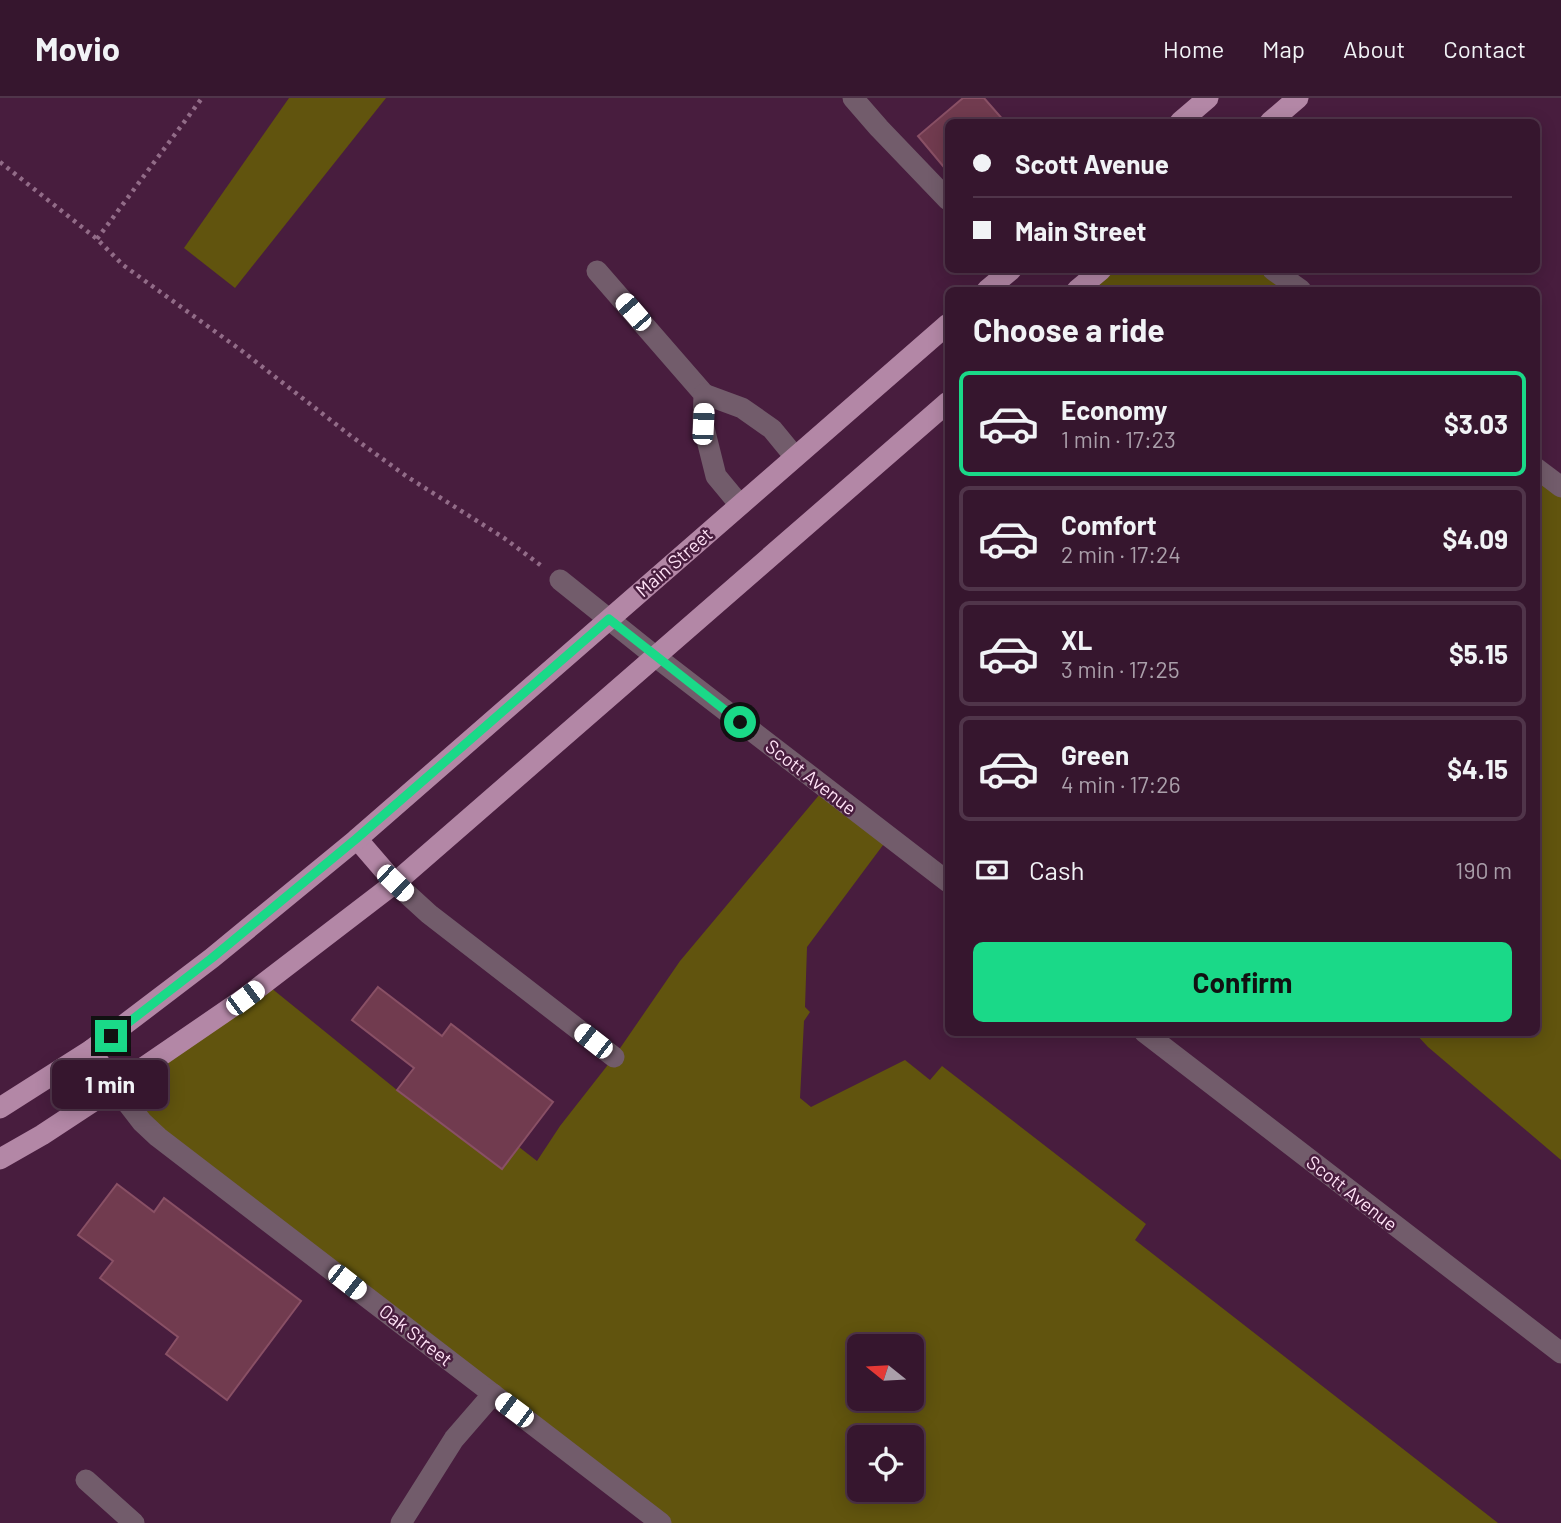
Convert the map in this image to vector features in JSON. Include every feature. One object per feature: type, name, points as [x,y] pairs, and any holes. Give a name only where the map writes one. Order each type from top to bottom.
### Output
[{"type":"main road","points":[[1184,119],[1208,98]]},
{"type":"main road","points":[[1274,119],[1298,98]]},
{"type":"main road","points":[[989,287],[1005,273]]},
{"type":"main road","points":[[1081,287],[1097,273]]},
{"type":"main road","name":"Main Street","points":[[0,1108],[92,1051],[212,958],[356,839],[945,327]]},
{"type":"main road","points":[[0,1159],[42,1135],[245,998],[395,883],[945,405]]},
{"type":"main road","points":[[356,839],[395,883]]},
{"type":"main road","points":[[92,1051],[115,1087]]},
{"type":"street","points":[[853,98],[945,197]]},
{"type":"street","points":[[597,271],[704,394],[742,408],[772,429],[795,457]]},
{"type":"street","points":[[1277,273],[1297,287]]},
{"type":"street","points":[[704,394],[703,424],[716,476],[740,505]]},
{"type":"street","points":[[1540,471],[1561,486]]},
{"type":"street","name":"Scott Avenue","points":[[560,580],[945,881]]},
{"type":"street","points":[[395,883],[429,914],[614,1057]]},
{"type":"street","name":"Scott Avenue","points":[[1149,1036],[1561,1353]]},
{"type":"street","name":"Oak Street","points":[[115,1087],[158,1137],[661,1523]]},
{"type":"street","points":[[401,1523],[454,1439],[493,1394]]},
{"type":"street","points":[[86,1480],[134,1523]]},
{"type":"path","points":[[97,239],[202,98]]},
{"type":"path","points":[[0,162],[97,239],[122,265],[242,351],[379,457],[504,538],[560,580]]},
{"type":"shaded area","points":[[289,98],[386,98],[235,288],[184,248]]},
{"type":"shaded area","points":[[1098,273],[1277,273],[1297,287],[1082,287]]},
{"type":"shaded area","points":[[1540,469],[1561,485],[1561,1160],[1418,1036],[1540,1036]]},
{"type":"shaded area","points":[[825,788],[889,837],[807,947],[805,1007],[810,1012],[804,1021],[800,1098],[811,1107],[905,1060],[930,1080],[942,1066],[1146,1224],[1135,1240],[1498,1523],[661,1523],[158,1137],[115,1087],[265,983],[397,1090],[502,1169],[519,1147],[537,1161],[560,1126],[614,1057],[680,961]]},
{"type":"building","points":[[963,98],[984,98],[1002,119],[945,119],[945,168],[918,136]]},
{"type":"building","points":[[378,987],[442,1036],[451,1024],[553,1102],[502,1169],[397,1090],[414,1068],[352,1020]]},
{"type":"building","points":[[117,1184],[154,1212],[164,1198],[301,1301],[227,1400],[166,1354],[178,1337],[100,1278],[113,1261],[78,1235]]},
{"type":"route","points":[[111,1036],[212,958],[356,839],[609,619],[740,722]]}]
